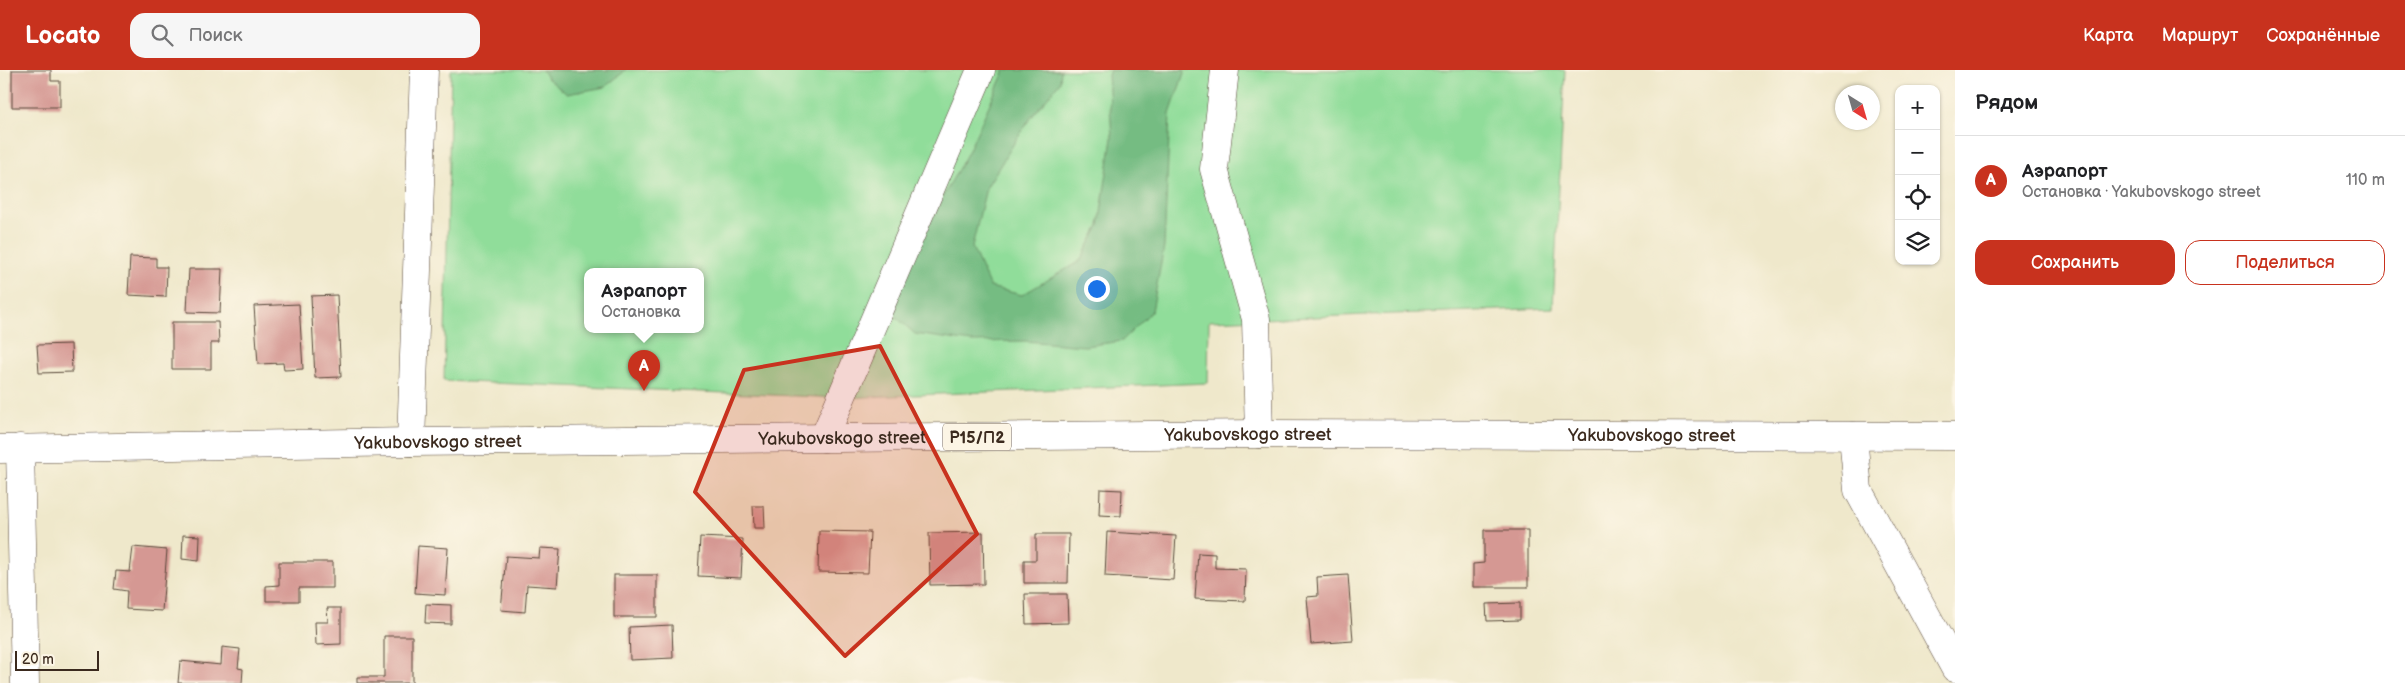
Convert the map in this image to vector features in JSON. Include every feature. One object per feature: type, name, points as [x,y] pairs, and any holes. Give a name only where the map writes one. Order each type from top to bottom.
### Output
[{"type":"main road","points":[[411,442],[424,70]]},
{"type":"main road","points":[[824,438],[981,70]]},
{"type":"main road","points":[[1224,70],[1214,169],[1256,319],[1259,434]]},
{"type":"main road","name":"Yakubovskogo street","points":[[10,449],[411,442],[1259,434],[1955,436]]},
{"type":"main road","points":[[1853,436],[1858,490],[1955,668]]},
{"type":"main road","points":[[10,449],[25,683]]},
{"type":"highlighted area","points":[[880,346],[977,534],[845,656],[695,492],[744,370]]},
{"type":"green space","points":[[451,70],[1565,70],[1553,308],[1209,321],[1208,383],[842,398],[444,381]]},
{"type":"green space","points":[[542,70],[626,70],[605,87],[567,94],[547,78]]},
{"type":"green space","points":[[1005,70],[1061,70],[1060,82],[1026,124],[986,188],[972,247],[990,287],[1022,295],[1080,261],[1099,226],[1112,138],[1108,75],[1110,70],[1185,70],[1170,114],[1164,247],[1152,311],[1122,341],[1085,346],[1025,341],[972,342],[915,334],[894,315],[898,287],[933,214],[968,152]]},
{"type":"building","points":[[12,70],[51,70],[51,81],[60,81],[60,107],[12,107]]},
{"type":"building","points":[[130,257],[156,258],[156,267],[167,267],[166,297],[128,295]]},
{"type":"building","points":[[189,269],[222,269],[220,313],[187,312]]},
{"type":"building","points":[[337,295],[341,377],[315,378],[311,296]]},
{"type":"building","points":[[299,304],[303,369],[284,370],[283,363],[258,364],[254,306]]},
{"type":"building","points":[[172,322],[218,322],[219,343],[211,343],[211,369],[172,369]]},
{"type":"building","points":[[71,344],[72,372],[39,373],[37,345]]},
{"type":"building","points":[[1100,489],[1122,490],[1121,516],[1099,515]]},
{"type":"building","points":[[753,506],[764,506],[765,528],[754,528]]},
{"type":"building","points":[[1484,530],[1528,530],[1528,587],[1473,587],[1473,564],[1484,563]]},
{"type":"building","points":[[819,531],[870,532],[868,573],[818,572]]},
{"type":"building","points":[[983,532],[984,584],[930,585],[929,533]]},
{"type":"building","points":[[1107,532],[1176,536],[1173,580],[1105,576]]},
{"type":"building","points":[[1036,534],[1069,534],[1068,583],[1024,583],[1024,560],[1036,560]]},
{"type":"building","points":[[183,535],[200,536],[199,561],[182,559]]},
{"type":"building","points":[[700,537],[743,539],[741,578],[698,576]]},
{"type":"building","points":[[418,546],[448,548],[445,595],[415,593]]},
{"type":"building","points":[[133,547],[167,550],[162,611],[126,609],[127,591],[114,589],[116,571],[130,572]]},
{"type":"building","points":[[540,548],[560,549],[557,587],[527,585],[525,612],[501,610],[506,556],[539,558]]},
{"type":"building","points":[[1198,553],[1215,554],[1215,568],[1246,569],[1245,601],[1195,599]]},
{"type":"building","points":[[279,562],[333,562],[333,588],[299,588],[299,601],[266,601],[266,586],[279,585]]},
{"type":"building","points":[[614,575],[657,575],[657,617],[614,617]]},
{"type":"building","points":[[1348,575],[1353,641],[1311,644],[1307,597],[1318,596],[1317,577]]},
{"type":"building","points":[[1025,594],[1067,594],[1068,623],[1026,624]]},
{"type":"building","points":[[1520,603],[1520,620],[1487,621],[1486,604]]},
{"type":"building","points":[[426,604],[451,605],[451,624],[425,623]]},
{"type":"building","points":[[327,608],[341,608],[341,644],[316,645],[315,622],[328,622]]},
{"type":"building","points":[[672,625],[673,658],[630,660],[629,627]]},
{"type":"building","points":[[384,636],[412,636],[412,683],[357,683],[357,677],[384,677]]},
{"type":"building","points":[[222,647],[240,649],[238,668],[243,669],[242,683],[178,683],[180,661],[221,665]]},
{"type":"place","name":"Аэрапорт","points":[[644,391]]}]
